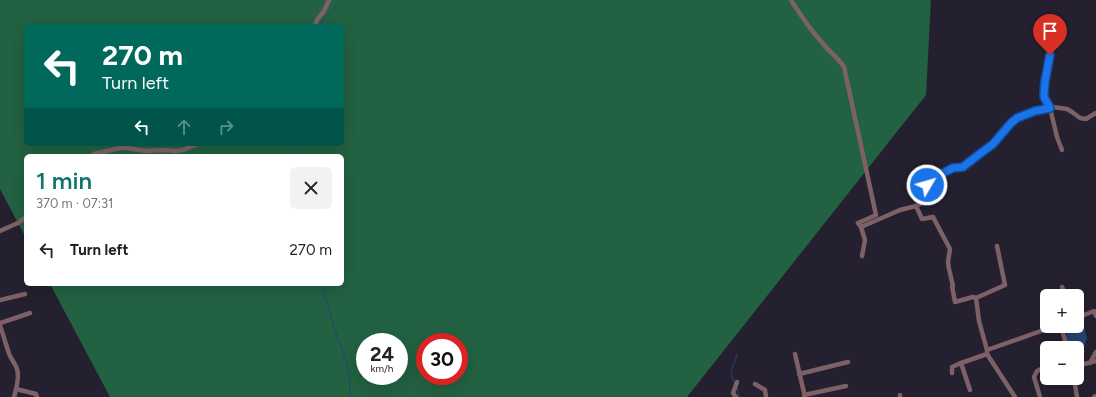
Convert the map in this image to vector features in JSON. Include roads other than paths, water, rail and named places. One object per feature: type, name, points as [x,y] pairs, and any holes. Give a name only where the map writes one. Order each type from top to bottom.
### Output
[{"type":"street","points":[[316,24],[329,0]]},
{"type":"street","points":[[791,0],[800,15],[844,67],[876,215],[858,223],[861,226],[866,240],[862,256]]},
{"type":"street","points":[[1047,22],[1048,42],[1052,43],[1044,97],[1050,108],[1057,137],[1062,150]]},
{"type":"street","points":[[861,226],[900,210],[920,204],[924,187],[943,173],[953,168],[963,167],[993,144],[1011,123],[1026,114],[1050,108],[1057,108],[1067,109],[1080,118],[1086,119],[1096,113]]},
{"type":"street","points":[[94,154],[120,148],[146,151],[176,151],[193,146]]},
{"type":"street","points":[[916,206],[922,219],[933,217],[950,249],[948,262],[953,286],[954,302],[973,297],[976,298],[1005,285],[997,246]]},
{"type":"street","points":[[0,231],[24,218]]},
{"type":"street","points":[[0,300],[25,294]]},
{"type":"street","points":[[976,298],[979,320],[987,352],[1015,397]]},
{"type":"street","points":[[1084,315],[1094,311],[1096,316]]},
{"type":"street","points":[[0,322],[30,313]]},
{"type":"street","points":[[0,326],[8,352],[17,368],[18,376],[14,397]]},
{"type":"street","points":[[952,373],[952,367],[1040,332]]},
{"type":"street","points":[[1090,362],[1096,352]]},
{"type":"street","points":[[795,354],[805,396],[846,386]]},
{"type":"street","points":[[1084,364],[1096,361]]},
{"type":"street","points":[[800,374],[848,362]]},
{"type":"street","points":[[961,363],[970,390]]},
{"type":"street","points":[[1040,370],[1037,371],[1034,377],[1040,397]]},
{"type":"street","points":[[736,397],[733,393],[737,382]]},
{"type":"street","points":[[755,384],[765,390],[766,397]]},
{"type":"street","points":[[1075,385],[1077,397]]},
{"type":"street","points":[[16,389],[36,394],[37,397]]},
{"type":"water","points":[[1084,327],[1087,338],[1084,346],[1084,341],[1067,341],[1065,337],[1068,333],[1084,333]]},
{"type":"waterway","points":[[321,24],[342,0]]},
{"type":"waterway","points":[[299,154],[306,146]]},
{"type":"waterway","points":[[321,286],[347,363],[350,381],[350,397]]},
{"type":"waterway","points":[[735,383],[732,375],[732,368],[737,354]]},
{"type":"waterway","points":[[737,388],[739,397]]}]
